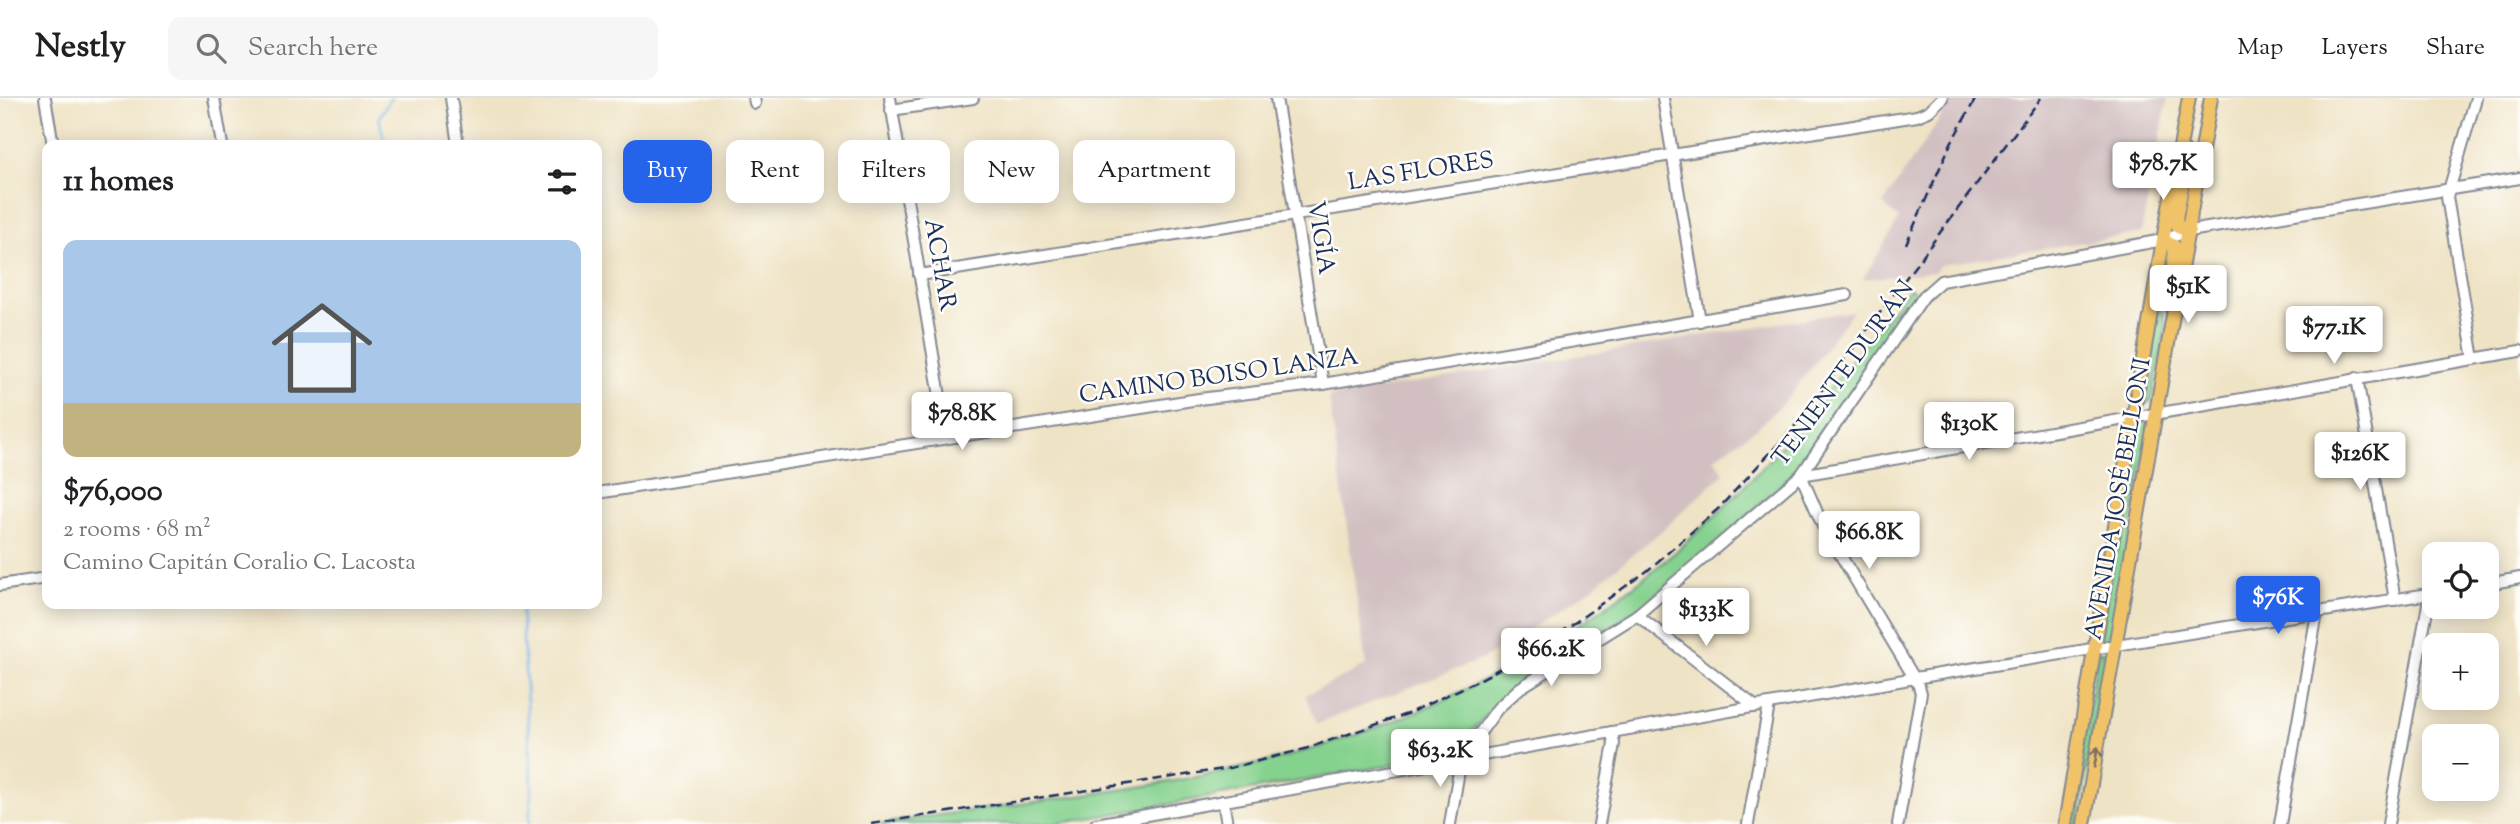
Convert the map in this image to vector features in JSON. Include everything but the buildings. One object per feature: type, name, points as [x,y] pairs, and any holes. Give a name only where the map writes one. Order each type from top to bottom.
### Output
[{"type":"main road","name":"AVENIDA JOSÉ BELLONI","points":[[2065,824],[2162,240],[2189,98]]},
{"type":"main road","name":"AVENIDA JOSÉ BELLONI","points":[[2084,824],[2211,98]]},
{"type":"main road","points":[[2182,142],[2187,161],[2177,223],[2178,227],[2189,231]]},
{"type":"main road","points":[[2162,240],[2171,243],[2176,251],[2169,288],[2174,310]]},
{"type":"street","points":[[45,98],[51,140]]},
{"type":"street","points":[[214,98],[221,140]]},
{"type":"street","points":[[450,98],[457,140]]},
{"type":"street","points":[[890,104],[973,98]]},
{"type":"street","name":"VIGÍA","points":[[1276,98],[1323,384]]},
{"type":"street","points":[[1663,98],[1700,321]]},
{"type":"street","name":"LAS FLORES","points":[[919,275],[1917,116],[1929,111],[1942,98]]},
{"type":"street","points":[[2474,359],[2453,248],[2448,190],[2476,98]]},
{"type":"street","name":"ACHAR","points":[[890,104],[947,438]]},
{"type":"street","points":[[2162,240],[2189,231],[2520,178]]},
{"type":"street","name":"TENIENTE DURÁN","points":[[1461,759],[1498,708],[1520,688],[1637,615],[1801,475],[1924,296],[1941,281],[2162,240]]},
{"type":"street","name":"CAMINO BOISO LANZA","points":[[602,492],[1199,399],[1323,384],[1847,295]]},
{"type":"street","points":[[1898,824],[1921,693],[1915,678],[1823,526],[1801,475],[2520,351]]},
{"type":"street","points":[[2357,378],[2395,600]]},
{"type":"street","points":[[2499,582],[2520,578]]},
{"type":"street","points":[[0,585],[42,579]]},
{"type":"street","points":[[1104,823],[1915,678],[2422,595]]},
{"type":"street","points":[[2280,824],[2317,613]]},
{"type":"street","points":[[1637,615],[1756,707]]},
{"type":"street","points":[[2388,824],[2427,619]]},
{"type":"street","points":[[1748,824],[1769,705]]},
{"type":"street","points":[[1599,824],[1613,750],[1612,732]]},
{"type":"street","points":[[1450,824],[1461,759]]},
{"type":"street","points":[[1223,801],[1227,824]]},
{"type":"shaded area","points":[[1954,98],[2168,98],[2141,233],[1940,265],[1934,272],[1863,279],[1899,219],[1883,204]]},
{"type":"shaded area","points":[[1853,311],[1790,396],[1757,428],[1714,458],[1724,473],[1665,528],[1587,592],[1485,658],[1317,724],[1305,695],[1366,666],[1329,397]]},
{"type":"green space","points":[[1910,288],[1917,293],[1916,301],[1798,469],[1730,532],[1642,607],[1508,691],[1450,755],[1056,824],[880,824],[1164,783],[1258,764],[1385,724],[1447,698],[1506,668],[1564,635],[1619,597],[1721,510],[1795,430]]},
{"type":"green space","points":[[2160,300],[2166,327],[2152,401],[2146,403],[2142,398]]},
{"type":"green space","points":[[2147,418],[2150,422],[2111,639],[2103,640],[2100,638],[2137,423]]},
{"type":"green space","points":[[2105,651],[2078,824],[2068,824],[2098,652]]},
{"type":"waterway","points":[[384,140],[379,117],[391,98]]},
{"type":"waterway","points":[[521,609],[532,786],[529,824]]},
{"type":"railway","points":[[1906,244],[1951,143],[1976,98]]},
{"type":"railway","points":[[871,824],[1230,768],[1305,749],[1407,714],[1477,681],[1545,644],[1647,571],[1718,509],[1794,427],[2041,98]]}]
